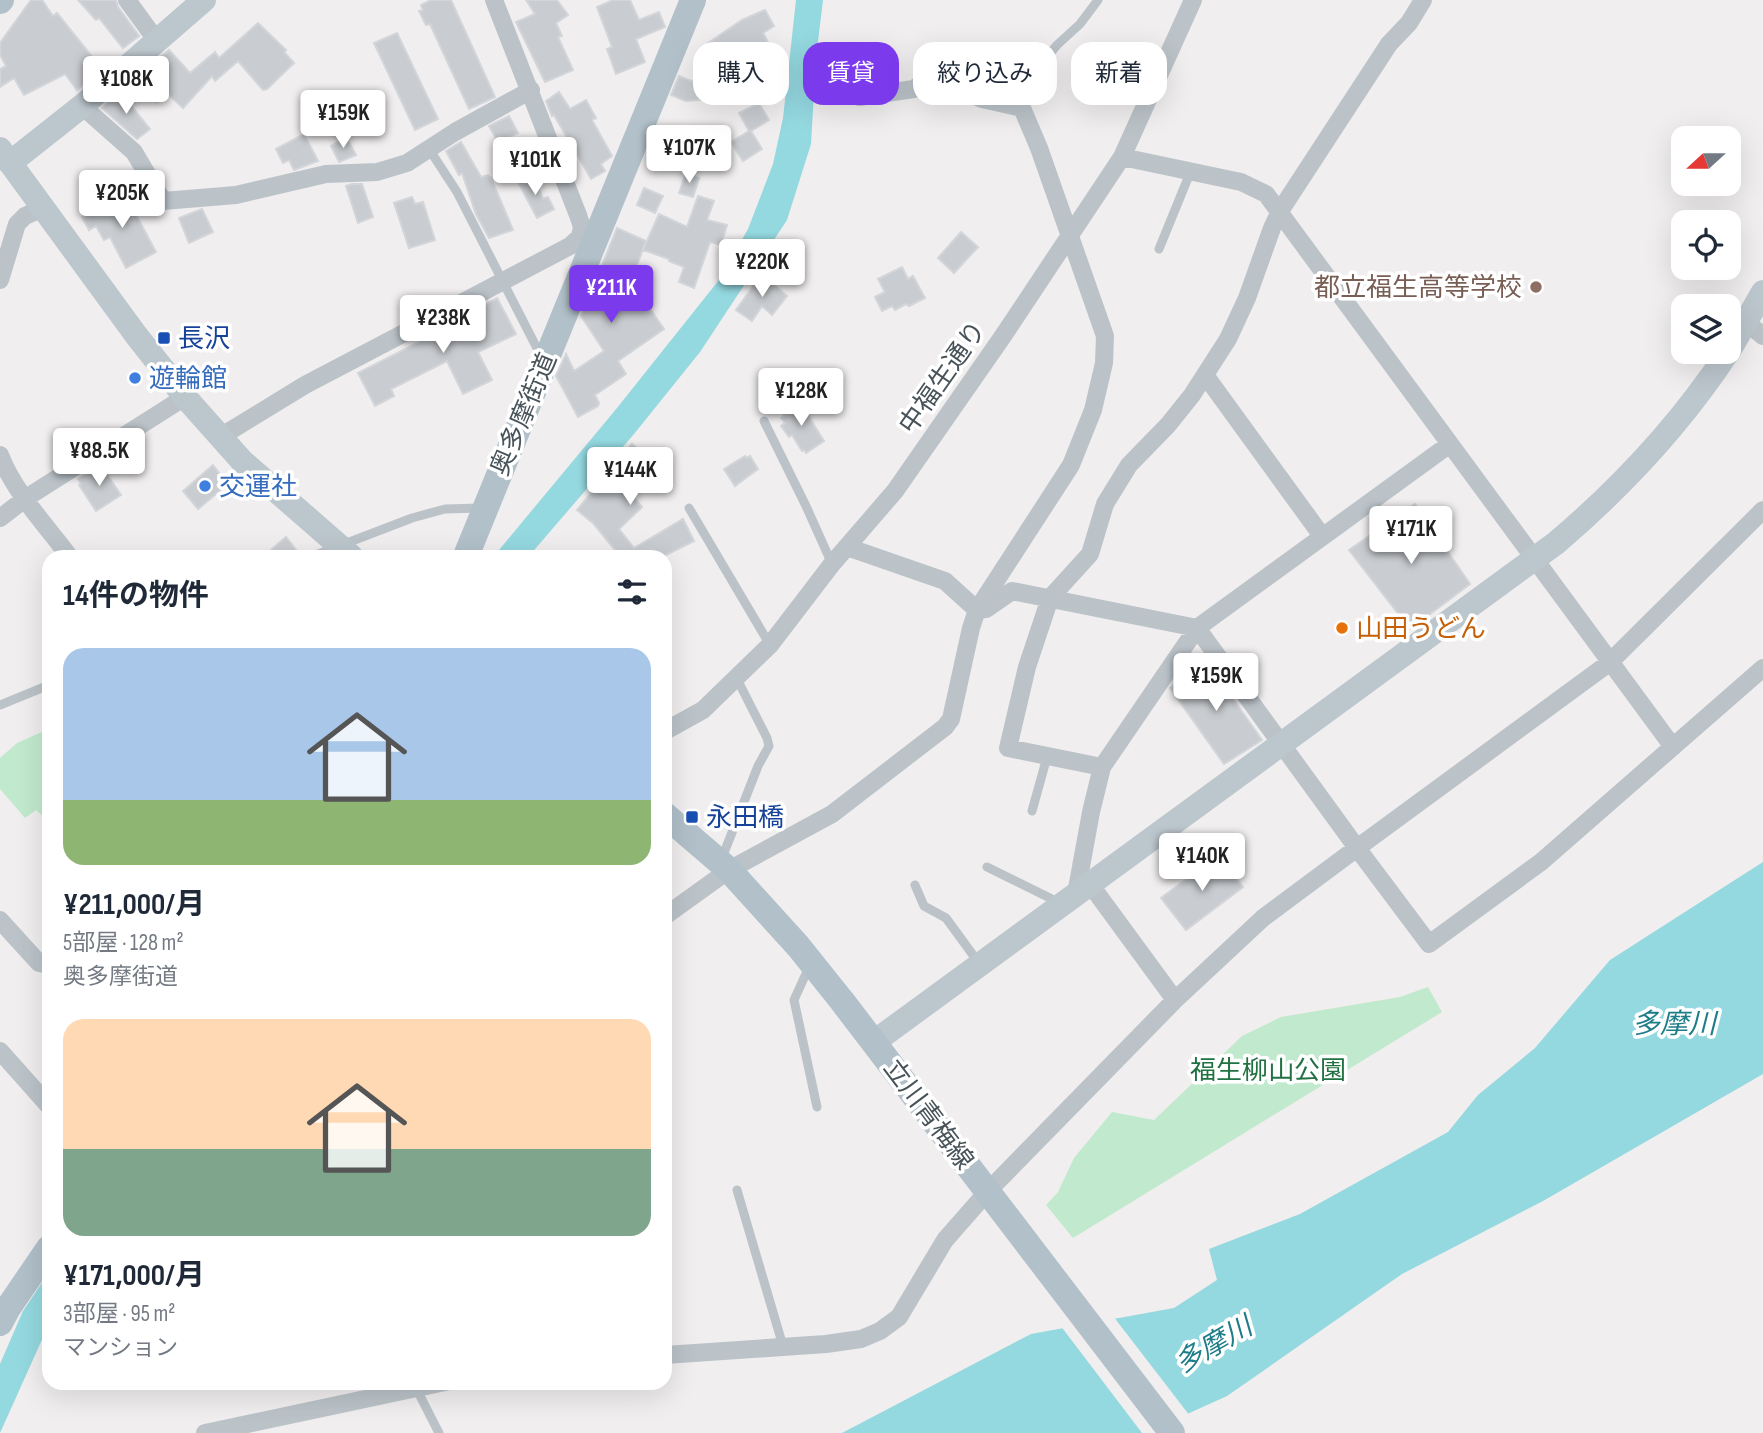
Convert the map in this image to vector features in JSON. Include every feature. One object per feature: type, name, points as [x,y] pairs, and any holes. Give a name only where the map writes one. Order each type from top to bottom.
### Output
[{"type":"main road","name":"奥多摩街道","points":[[468,550],[545,362],[587,241],[693,0]]},
{"type":"main road","name":"立川青梅線","points":[[672,821],[725,866],[811,962],[1172,1433]]},
{"type":"main road","points":[[0,1323],[42,1258]]},
{"type":"street","points":[[127,0],[157,41]]},
{"type":"street","points":[[204,0],[82,106],[5,156],[135,335],[184,397],[242,461],[344,550]]},
{"type":"street","points":[[220,437],[305,385],[570,246],[587,241],[531,90],[494,0]]},
{"type":"street","name":"中福生通り","points":[[672,728],[703,710],[771,645],[832,564],[895,491],[1122,157],[1193,0]]},
{"type":"street","points":[[1102,767],[1008,748],[1027,667],[1050,598],[1090,554],[1105,504],[1129,465],[1168,425],[1192,395],[1228,339],[1247,298],[1280,211],[1389,44],[1409,23],[1423,0]]},
{"type":"street","points":[[672,910],[725,866],[832,814],[945,727],[951,719],[977,610],[1070,465],[1093,410],[1104,363],[1105,336],[1039,148],[1022,108],[982,99],[930,77],[914,89],[899,91]]},
{"type":"street","points":[[82,106],[134,152],[163,201],[236,195],[326,174],[377,172],[407,163],[455,132],[531,90]]},
{"type":"street","points":[[1122,157],[1241,182],[1266,194],[1672,747]]},
{"type":"street","points":[[0,280],[17,224],[24,216],[43,208]]},
{"type":"street","points":[[1741,341],[1755,329],[1763,292]]},
{"type":"street","points":[[874,1042],[1535,560],[1586,518],[1639,466],[1691,405],[1720,364]]},
{"type":"street","points":[[1205,375],[1322,537]]},
{"type":"street","points":[[0,518],[26,498],[184,397]]},
{"type":"street","points":[[1076,894],[1102,767],[1197,628],[1450,444]]},
{"type":"street","points":[[0,455],[26,498],[65,550]]},
{"type":"street","points":[[672,1354],[826,1344],[861,1339],[880,1331],[899,1317],[945,1240],[988,1191],[1175,1000],[1263,918],[1609,663],[1763,510]]},
{"type":"street","points":[[847,547],[946,581],[977,610],[986,610],[1012,592],[1197,628],[1429,944],[1541,862],[1763,668]]},
{"type":"street","points":[[1076,894],[1175,1000]]},
{"type":"street","points":[[0,920],[42,964]]},
{"type":"street","points":[[0,1051],[42,1098]]},
{"type":"street","points":[[205,1433],[407,1390]]},
{"type":"lane","points":[[1022,108],[1017,93],[1080,24],[1098,0]]},
{"type":"lane","points":[[429,149],[457,192],[545,362]]},
{"type":"lane","points":[[1159,249],[1190,173]]},
{"type":"lane","points":[[764,421],[832,564]]},
{"type":"lane","points":[[347,550],[412,517],[445,509],[485,508]]},
{"type":"lane","points":[[689,508],[771,645]]},
{"type":"lane","points":[[725,866],[758,766],[769,746],[737,679]]},
{"type":"lane","points":[[0,705],[42,688]]},
{"type":"lane","points":[[1032,811],[1047,757]]},
{"type":"lane","points":[[987,867],[1076,894]]},
{"type":"lane","points":[[915,885],[924,906],[946,918],[978,965]]},
{"type":"lane","points":[[811,962],[794,1000],[817,1107]]},
{"type":"lane","points":[[737,1190],[783,1346]]},
{"type":"lane","points":[[417,1390],[439,1433]]},
{"type":"green space","points":[[42,732],[42,815],[36,810],[25,818],[0,789],[0,758],[17,743]]},
{"type":"green space","name":"福生柳山公園","points":[[1428,987],[1442,1012],[1073,1238],[1046,1205],[1058,1192],[1074,1158],[1112,1112],[1154,1120],[1242,1036],[1281,1017],[1400,997]]},
{"type":"water","points":[[796,0],[823,0],[818,42],[803,42],[803,105],[813,105],[811,144],[787,220],[700,352],[534,550],[499,550],[719,280],[748,229],[773,164],[784,105],[789,105],[789,64]]},
{"type":"water","name":"多摩川","points":[[1763,862],[1763,1074],[1543,1201],[1402,1274],[1227,1396],[1145,1433],[842,1433],[1031,1334],[1174,1308],[1217,1280],[1209,1249],[1300,1214],[1448,1132],[1478,1095],[1535,1048],[1610,960]]},
{"type":"water","points":[[42,1282],[42,1340],[0,1433],[0,1364],[23,1311]]},
{"type":"pier","points":[[1113,1316],[1190,1416],[1154,1433],[1142,1433],[1060,1325]]},
{"type":"building","points":[[31,0],[42,0],[53,16],[57,13],[102,69],[77,90],[65,74],[24,95],[14,78],[0,87],[0,69],[6,66],[0,55],[0,43]]},
{"type":"building","points":[[78,0],[116,0],[139,36],[123,48],[99,18],[96,20]]},
{"type":"building","points":[[431,0],[451,0],[495,97],[469,109],[430,24],[426,25],[419,11],[423,10],[421,5]]},
{"type":"building","points":[[526,0],[557,0],[568,15],[556,23],[562,36],[558,37],[573,70],[545,82],[516,22],[535,14]]},
{"type":"building","points":[[613,0],[630,0],[639,20],[659,12],[665,27],[636,39],[645,62],[616,74],[607,49],[612,47],[597,7]]},
{"type":"building","points":[[765,10],[774,26],[763,33],[768,42],[710,42],[742,20]]},
{"type":"building","points":[[258,23],[286,50],[284,52],[294,63],[267,89],[263,90],[238,61],[215,81],[212,76],[183,108],[167,93],[156,102],[145,87],[152,81],[144,72],[169,50],[190,73],[215,52],[219,58]]},
{"type":"building","points":[[397,33],[438,119],[415,130],[374,43]]},
{"type":"building","points":[[679,76],[693,81],[693,100],[686,101],[671,95]]},
{"type":"building","points":[[120,92],[150,129],[137,139],[102,108]]},
{"type":"building","points":[[559,92],[570,109],[586,100],[596,118],[592,120],[612,156],[601,164],[605,171],[591,179],[554,115],[552,116],[546,101]]},
{"type":"building","points":[[760,105],[769,120],[751,131],[762,149],[743,161],[731,142],[749,131],[739,113]]},
{"type":"building","points":[[509,116],[518,133],[498,142],[489,126]]},
{"type":"building","points":[[304,134],[318,161],[294,170],[289,160],[283,163],[276,149]]},
{"type":"building","points":[[346,137],[356,155],[339,162],[331,146]]},
{"type":"building","points":[[536,140],[544,159],[531,165],[523,146]]},
{"type":"building","points":[[461,142],[481,177],[488,175],[491,178],[513,230],[489,238],[476,214],[462,173],[459,175],[446,151]]},
{"type":"building","points":[[686,173],[699,178],[693,197],[679,193]]},
{"type":"building","points":[[532,175],[543,199],[548,197],[554,209],[537,218],[518,182]]},
{"type":"building","points":[[362,184],[373,217],[358,223],[346,186]]},
{"type":"building","points":[[644,188],[663,196],[655,213],[637,205]]},
{"type":"building","points":[[125,194],[156,252],[126,268],[110,237],[104,240],[96,226],[89,230],[82,217]]},
{"type":"building","points":[[698,196],[714,201],[707,220],[727,225],[721,245],[710,242],[694,288],[679,282],[684,267],[643,250],[659,214],[687,227]]},
{"type":"building","points":[[412,197],[415,204],[423,202],[435,240],[409,248],[394,203]]},
{"type":"building","points":[[202,209],[213,232],[189,243],[179,218]]},
{"type":"building","points":[[617,228],[646,241],[631,281],[664,329],[618,361],[626,374],[595,395],[598,406],[578,417],[556,376],[566,354],[574,371],[604,351],[581,316],[583,311],[601,299],[593,288]]},
{"type":"building","points":[[961,232],[978,247],[954,273],[938,258]]},
{"type":"building","points":[[768,257],[780,265],[771,277],[760,270]]},
{"type":"building","points":[[902,267],[908,279],[913,276],[925,298],[909,306],[906,304],[895,310],[892,306],[882,311],[875,297],[885,292],[878,279]]},
{"type":"building","points":[[762,274],[787,296],[772,315],[762,306],[752,321],[736,310]]},
{"type":"building","points":[[497,298],[516,334],[478,352],[492,380],[463,394],[447,361],[391,389],[394,396],[375,406],[358,373],[425,339],[426,341],[443,332],[444,334],[483,316],[479,308]]},
{"type":"building","points":[[799,401],[824,441],[806,453],[781,426],[785,423],[781,412]]},
{"type":"building","points":[[81,441],[85,447],[66,459],[62,452]]},
{"type":"building","points":[[632,444],[649,458],[652,455],[663,467],[631,494],[642,507],[619,529],[634,548],[683,519],[694,541],[672,552],[615,550],[593,523],[577,510]]},
{"type":"building","points":[[745,456],[750,456],[758,469],[735,486],[724,469]]},
{"type":"building","points":[[213,465],[228,484],[198,509],[183,491]]},
{"type":"building","points":[[96,467],[99,472],[103,469],[121,495],[96,511],[78,479]]},
{"type":"building","points":[[1415,504],[1470,584],[1410,629],[1349,550]]},
{"type":"building","points":[[286,537],[296,550],[271,550]]},
{"type":"building","points":[[1206,661],[1262,740],[1224,764],[1170,688]]},
{"type":"building","points":[[1218,856],[1243,887],[1186,930],[1161,898]]},
{"type":"place","name":"都立福生高等学校","points":[[1536,287]]},
{"type":"place","name":"長沢","points":[[164,338]]},
{"type":"place","name":"遊輪館","points":[[135,378]]},
{"type":"place","name":"交運社","points":[[205,486]]},
{"type":"place","name":"山田うどん","points":[[1342,628]]},
{"type":"place","name":"永田橋","points":[[692,817]]}]
